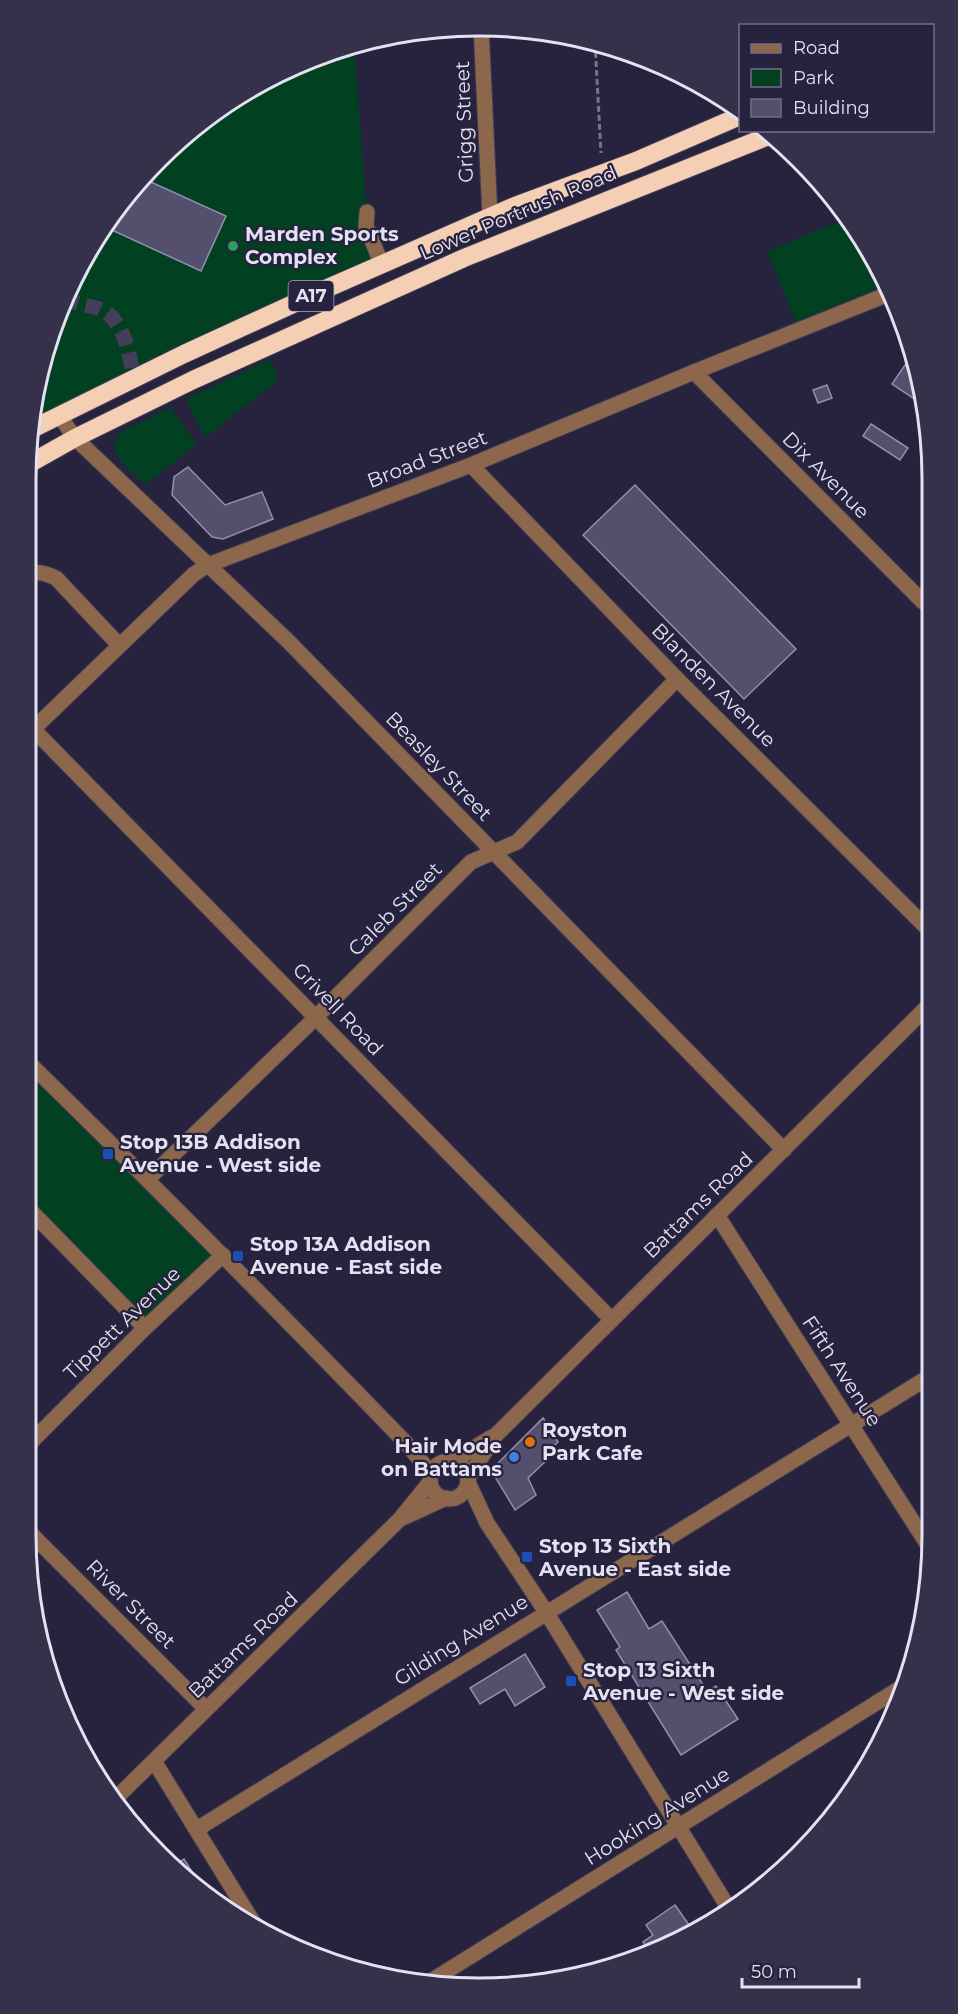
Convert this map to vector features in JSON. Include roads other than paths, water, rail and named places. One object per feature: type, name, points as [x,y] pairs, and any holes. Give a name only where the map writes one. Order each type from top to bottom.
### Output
[{"type":"highway","name":"Lower Portrush Road","points":[[40,425],[183,354],[490,217],[636,161],[735,118]]},
{"type":"highway","name":"Lower Portrush Road","points":[[37,460],[120,415],[177,388],[464,258],[762,139]]},
{"type":"highway","points":[[464,258],[478,240],[490,217],[518,226],[535,228]]},
{"type":"highway","points":[[120,415],[134,378],[177,388]]},
{"type":"street","name":"Grigg Street","points":[[481,36],[490,217]]},
{"type":"street","points":[[367,212],[366,226],[382,265]]},
{"type":"street","name":"Broad Street","points":[[36,726],[194,574],[208,565],[471,465],[694,372],[883,297]]},
{"type":"street","name":"Dix Avenue","points":[[694,372],[922,601]]},
{"type":"street","name":"Beasley Street","points":[[60,415],[75,438],[289,642],[784,1150]]},
{"type":"street","name":"Blanden Avenue","points":[[471,465],[677,679],[922,923]]},
{"type":"street","points":[[36,573],[45,573],[56,578],[119,645]]},
{"type":"street","name":"Caleb Street","points":[[148,1179],[316,1017],[471,862],[517,842],[677,679]]},
{"type":"street","name":"Grivell Road","points":[[36,740],[316,1017],[611,1319]]},
{"type":"street","name":"Battams Road","points":[[468,1480],[495,1436],[922,1012]]},
{"type":"street","points":[[36,1070],[148,1179],[405,1442],[438,1470],[464,1466],[487,1523],[546,1612],[725,1903]]},
{"type":"street","name":"Fifth Avenue","points":[[717,1215],[922,1536]]},
{"type":"street","points":[[36,1216],[145,1328]]},
{"type":"street","name":"Tippett Avenue","points":[[36,1437],[145,1328],[223,1255]]},
{"type":"street","name":"Gilding Avenue","points":[[197,1829],[922,1381]]},
{"type":"street","name":"Battams Road","points":[[120,1794],[400,1519],[438,1470],[495,1436]]},
{"type":"street","points":[[438,1470],[436,1494],[467,1505],[487,1523]]},
{"type":"street","points":[[450,1498],[462,1495],[468,1480]]},
{"type":"street","name":"Battams Road","points":[[400,1519],[450,1498]]},
{"type":"street","name":"River Street","points":[[36,1539],[206,1709]]},
{"type":"street","name":"Hooking Avenue","points":[[439,1976],[892,1693]]},
{"type":"street","points":[[154,1761],[248,1913]]},
{"type":"tunnel","points":[[74,301],[100,309],[115,321],[125,339],[134,378]]},
{"type":"place","name":"Marden Sports Complex","points":[[233,246]]},
{"type":"place","name":"Stop 13B Addison Avenue - West side","points":[[108,1154]]},
{"type":"place","name":"Stop 13A Addison Avenue - East side","points":[[238,1256]]},
{"type":"place","name":"Royston Park Cafe","points":[[530,1442]]},
{"type":"place","name":"Hair Mode on Battams","points":[[514,1457]]},
{"type":"place","name":"Stop 13 Sixth Avenue - East side","points":[[527,1557]]},
{"type":"place","name":"Stop 13 Sixth Avenue - West side","points":[[571,1681]]}]
